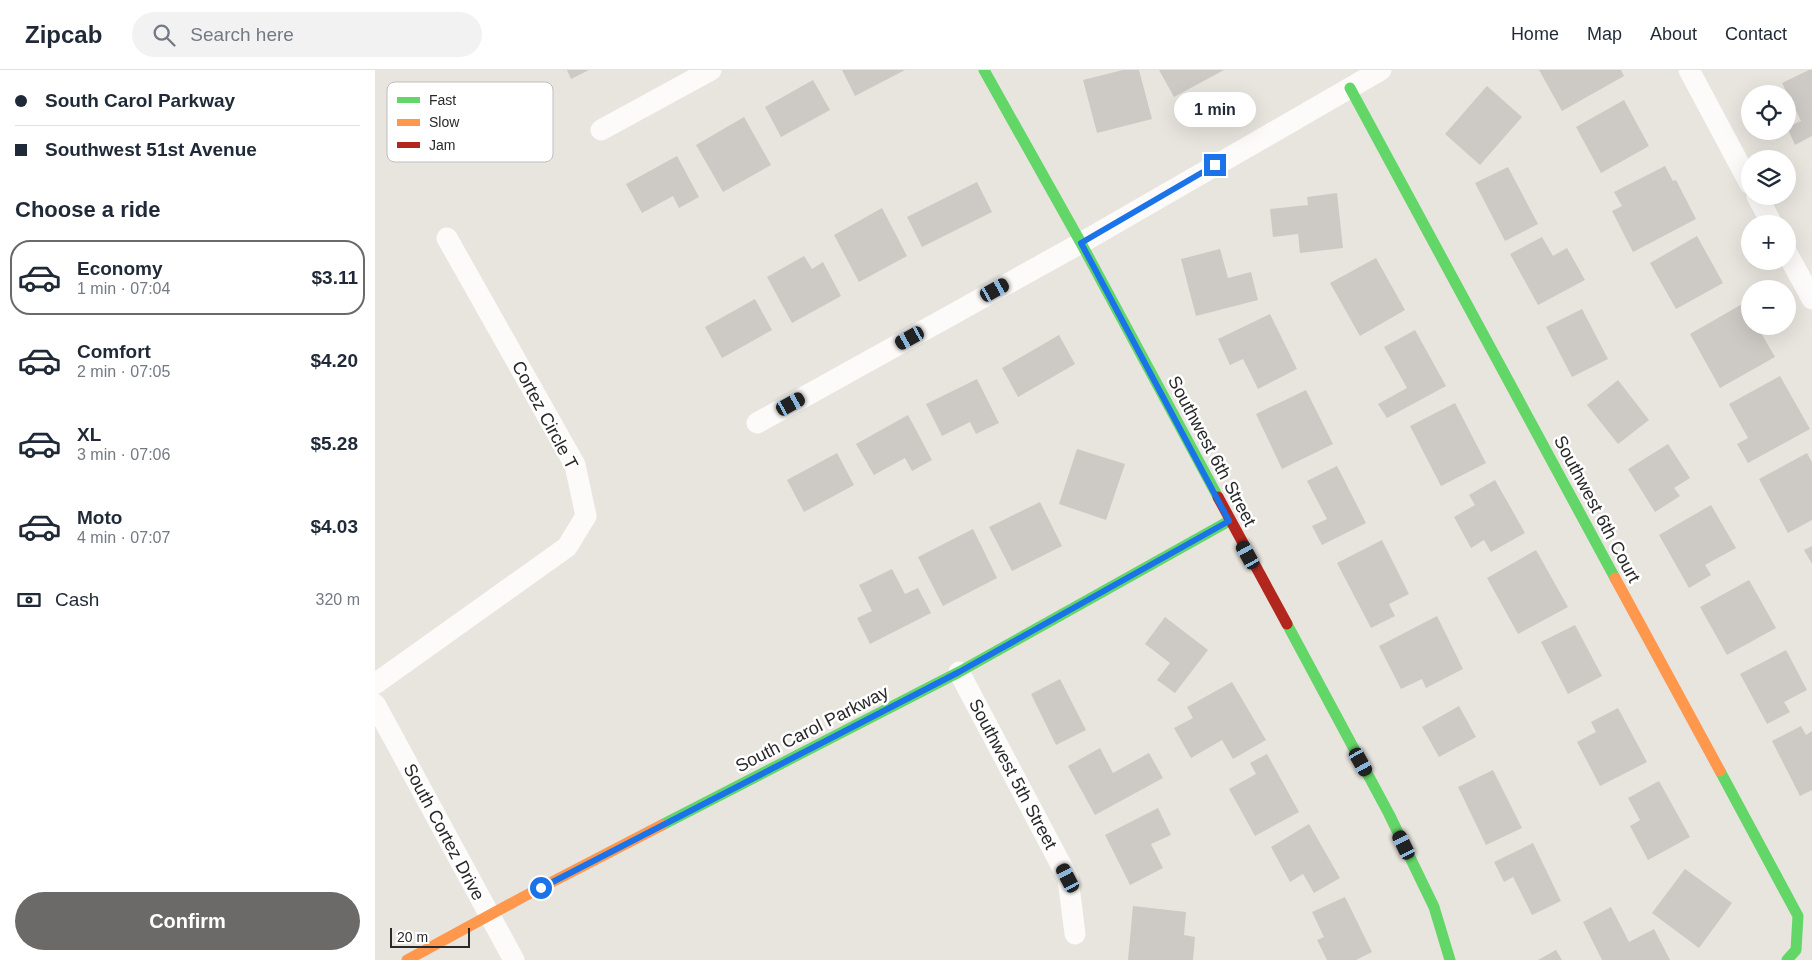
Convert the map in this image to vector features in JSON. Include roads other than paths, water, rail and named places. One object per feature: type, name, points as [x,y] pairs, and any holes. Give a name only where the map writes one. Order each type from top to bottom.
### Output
[{"type":"street","points":[[601,130],[711,70]]},
{"type":"street","name":"Southwest 6th Street","points":[[985,70],[1081,243],[1229,521],[1389,814],[1434,907],[1450,960]]},
{"type":"street","points":[[757,423],[1081,243],[1381,70]]},
{"type":"street","points":[[1689,70],[1741,167]]},
{"type":"street","name":"Southwest 6th Court","points":[[1350,88],[1798,916],[1796,950],[1787,960]]},
{"type":"street","name":"Cortez Circle T","points":[[375,684],[567,547],[586,516],[575,465],[447,238]]},
{"type":"street","points":[[1796,270],[1812,299]]},
{"type":"street","name":"South Carol Parkway","points":[[407,960],[959,672],[1229,521]]},
{"type":"street","name":"Southwest 5th Street","points":[[959,672],[1068,878],[1075,934]]},
{"type":"street","name":"South Cortez Drive","points":[[375,704],[514,960]]}]
